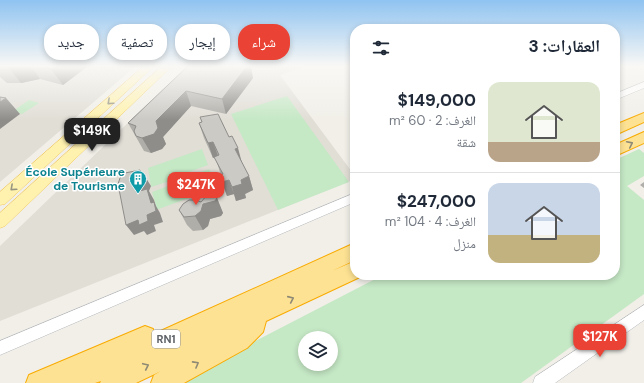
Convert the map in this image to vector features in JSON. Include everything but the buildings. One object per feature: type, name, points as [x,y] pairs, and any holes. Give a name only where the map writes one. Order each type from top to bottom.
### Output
[{"type":"highway","points":[[620,128],[644,117]]},
{"type":"highway","points":[[620,149],[644,137]]},
{"type":"highway","name":"RN1","points":[[111,383],[259,305],[350,254]]},
{"type":"highway","name":"RN1","points":[[70,383],[259,305],[350,272]]},
{"type":"highway","points":[[37,383],[220,305],[259,305],[256,325],[239,340],[162,383]]},
{"type":"main road","points":[[0,200],[130,84]]},
{"type":"main road","points":[[0,222],[149,84]]},
{"type":"street","points":[[620,95],[644,85]]},
{"type":"street","points":[[0,348],[350,199]]},
{"type":"street","points":[[541,383],[644,312]]},
{"type":"shaded area","points":[[0,84],[115,84],[0,182]]},
{"type":"shaded area","points":[[168,84],[287,84],[350,169],[350,181],[0,321],[0,246]]},
{"type":"green space","points":[[287,96],[349,182],[278,210],[231,114]]},
{"type":"green space","points":[[29,100],[39,103],[22,114],[13,111]]},
{"type":"green space","points":[[202,149],[208,165],[186,173],[178,172],[171,176],[170,181],[151,187],[148,168]]},
{"type":"green space","points":[[639,149],[644,153],[644,176],[627,186],[644,200],[644,294],[521,383],[174,383],[373,280],[620,280],[620,158]]},
{"type":"green space","points":[[209,169],[219,187],[156,210],[152,192],[171,185],[179,187],[186,182],[187,177]]},
{"type":"place","name":"École Supérieure de Tourisme","points":[[138,194]]}]
